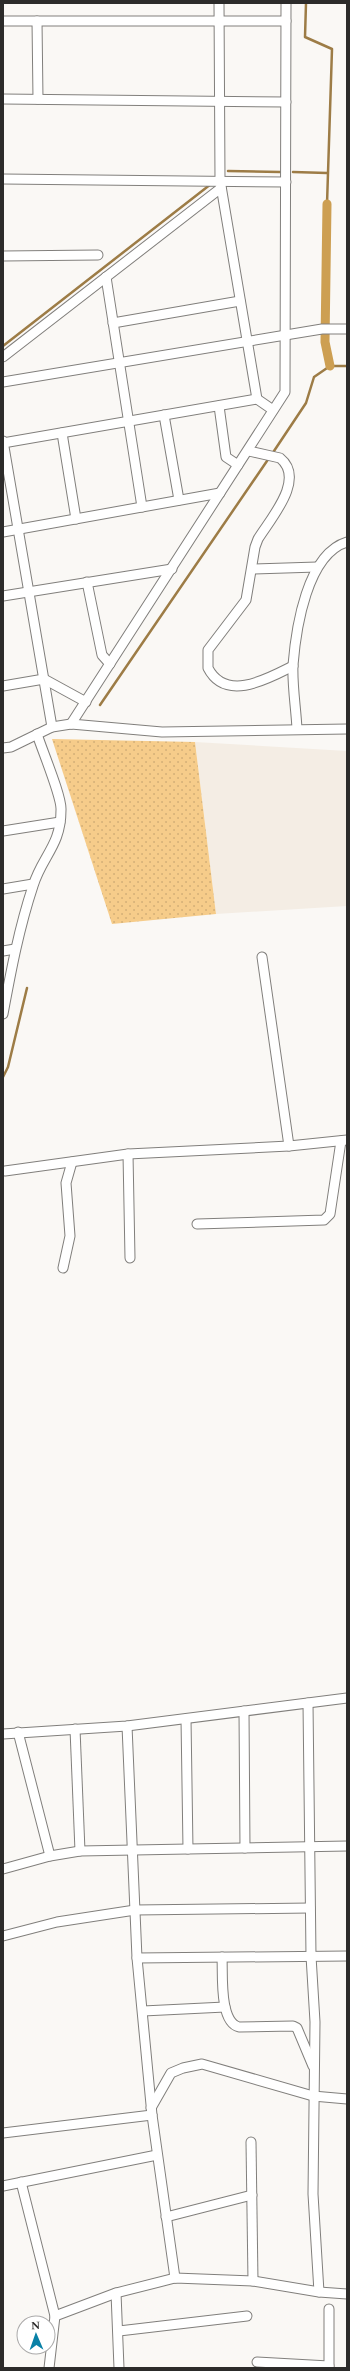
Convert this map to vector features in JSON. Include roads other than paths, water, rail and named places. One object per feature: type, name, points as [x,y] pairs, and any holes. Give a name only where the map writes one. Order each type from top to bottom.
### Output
[{"type":"street","points":[[220,3],[221,184],[257,399]]},
{"type":"street","points":[[71,724],[238,465],[249,451],[285,392],[286,3]]},
{"type":"street","points":[[3,21],[286,21]]},
{"type":"street","points":[[37,21],[38,99]]},
{"type":"street","points":[[3,99],[286,102]]},
{"type":"street","points":[[3,179],[221,184],[286,182]]},
{"type":"street","points":[[3,357],[106,277],[221,184]]},
{"type":"street","points":[[3,256],[98,255]]},
{"type":"street","points":[[106,277],[142,507]]},
{"type":"street","points":[[113,323],[240,302]]},
{"type":"street","points":[[3,382],[322,329],[343,329]]},
{"type":"street","points":[[52,727],[18,529],[8,496],[3,442],[257,399],[273,410]]},
{"type":"street","points":[[219,406],[226,457],[238,465]]},
{"type":"street","points":[[164,415],[179,500]]},
{"type":"street","points":[[62,433],[76,519]]},
{"type":"street","points":[[249,451],[280,458],[287,466],[290,486],[258,539],[246,600],[208,650],[208,668],[219,682],[237,686],[261,682],[293,666]]},
{"type":"street","points":[[3,532],[220,493]]},
{"type":"street","points":[[297,729],[293,666],[303,606],[317,567],[327,553],[338,545],[347,542]]},
{"type":"street","points":[[252,569],[317,567]]},
{"type":"street","points":[[3,596],[172,569]]},
{"type":"street","points":[[88,582],[102,655],[110,664]]},
{"type":"street","points":[[3,686],[44,679],[86,702]]},
{"type":"street","points":[[3,748],[11,747],[52,727],[71,724],[162,732],[347,729]]},
{"type":"street","points":[[3,1014],[16,949],[33,884],[58,838],[62,808],[37,734]]},
{"type":"street","points":[[3,830],[60,822]]},
{"type":"street","points":[[3,889],[33,884]]},
{"type":"street","points":[[3,951],[16,949]]},
{"type":"street","points":[[262,957],[290,1146]]},
{"type":"street","points":[[5,1171],[128,1154],[290,1146],[344,1140],[330,1214],[324,1220],[197,1224]]},
{"type":"street","points":[[128,1154],[130,1258]]},
{"type":"street","points":[[63,1268],[70,1236],[66,1183],[72,1162]]},
{"type":"street","points":[[3,1734],[127,1726],[347,1698]]},
{"type":"street","points":[[308,1703],[311,1956],[315,2022],[313,2194],[319,2292]]},
{"type":"street","points":[[244,1711],[245,1848]]},
{"type":"street","points":[[186,1718],[188,1849]]},
{"type":"street","points":[[127,1726],[137,1958],[151,2112],[175,2278]]},
{"type":"street","points":[[75,1729],[80,1851]]},
{"type":"street","points":[[18,1732],[50,1856]]},
{"type":"street","points":[[3,1869],[50,1856],[80,1851],[347,1846]]},
{"type":"street","points":[[3,1936],[57,1922],[135,1910],[310,1908]]},
{"type":"street","points":[[137,1958],[347,1956]]},
{"type":"street","points":[[222,1957],[225,2007],[229,2021],[232,2025],[293,2026],[297,2028],[314,2069]]},
{"type":"street","points":[[143,2012],[225,2007]]},
{"type":"street","points":[[151,2112],[171,2073],[182,2068],[202,2064],[313,2096],[347,2099]]},
{"type":"street","points":[[3,2133],[151,2112]]},
{"type":"street","points":[[251,2142],[252,2281]]},
{"type":"street","points":[[3,2186],[157,2155]]},
{"type":"street","points":[[21,2182],[55,2315]]},
{"type":"street","points":[[166,2217],[252,2195]]},
{"type":"street","points":[[56,2316],[116,2293],[175,2278],[252,2281],[319,2292],[347,2294]]},
{"type":"street","points":[[116,2293],[119,2331],[119,2368]]},
{"type":"street","points":[[257,2362],[329,2367],[329,2309]]},
{"type":"street","points":[[119,2331],[247,2316]]},
{"type":"street","points":[[49,2368],[50,2355]]},
{"type":"waterway","points":[[306,3],[305,37],[332,49],[327,204]]},
{"type":"waterway","points":[[228,171],[280,172]]},
{"type":"waterway","points":[[293,172],[327,173]]},
{"type":"waterway","points":[[3,346],[211,184]]},
{"type":"waterway","points":[[327,204],[325,342],[330,366]]},
{"type":"waterway","points":[[272,454],[306,403],[314,377],[330,366],[347,366]]},
{"type":"waterway","points":[[100,705],[269,458]]},
{"type":"waterway","points":[[3,1077],[8,1067],[27,988]]}]
